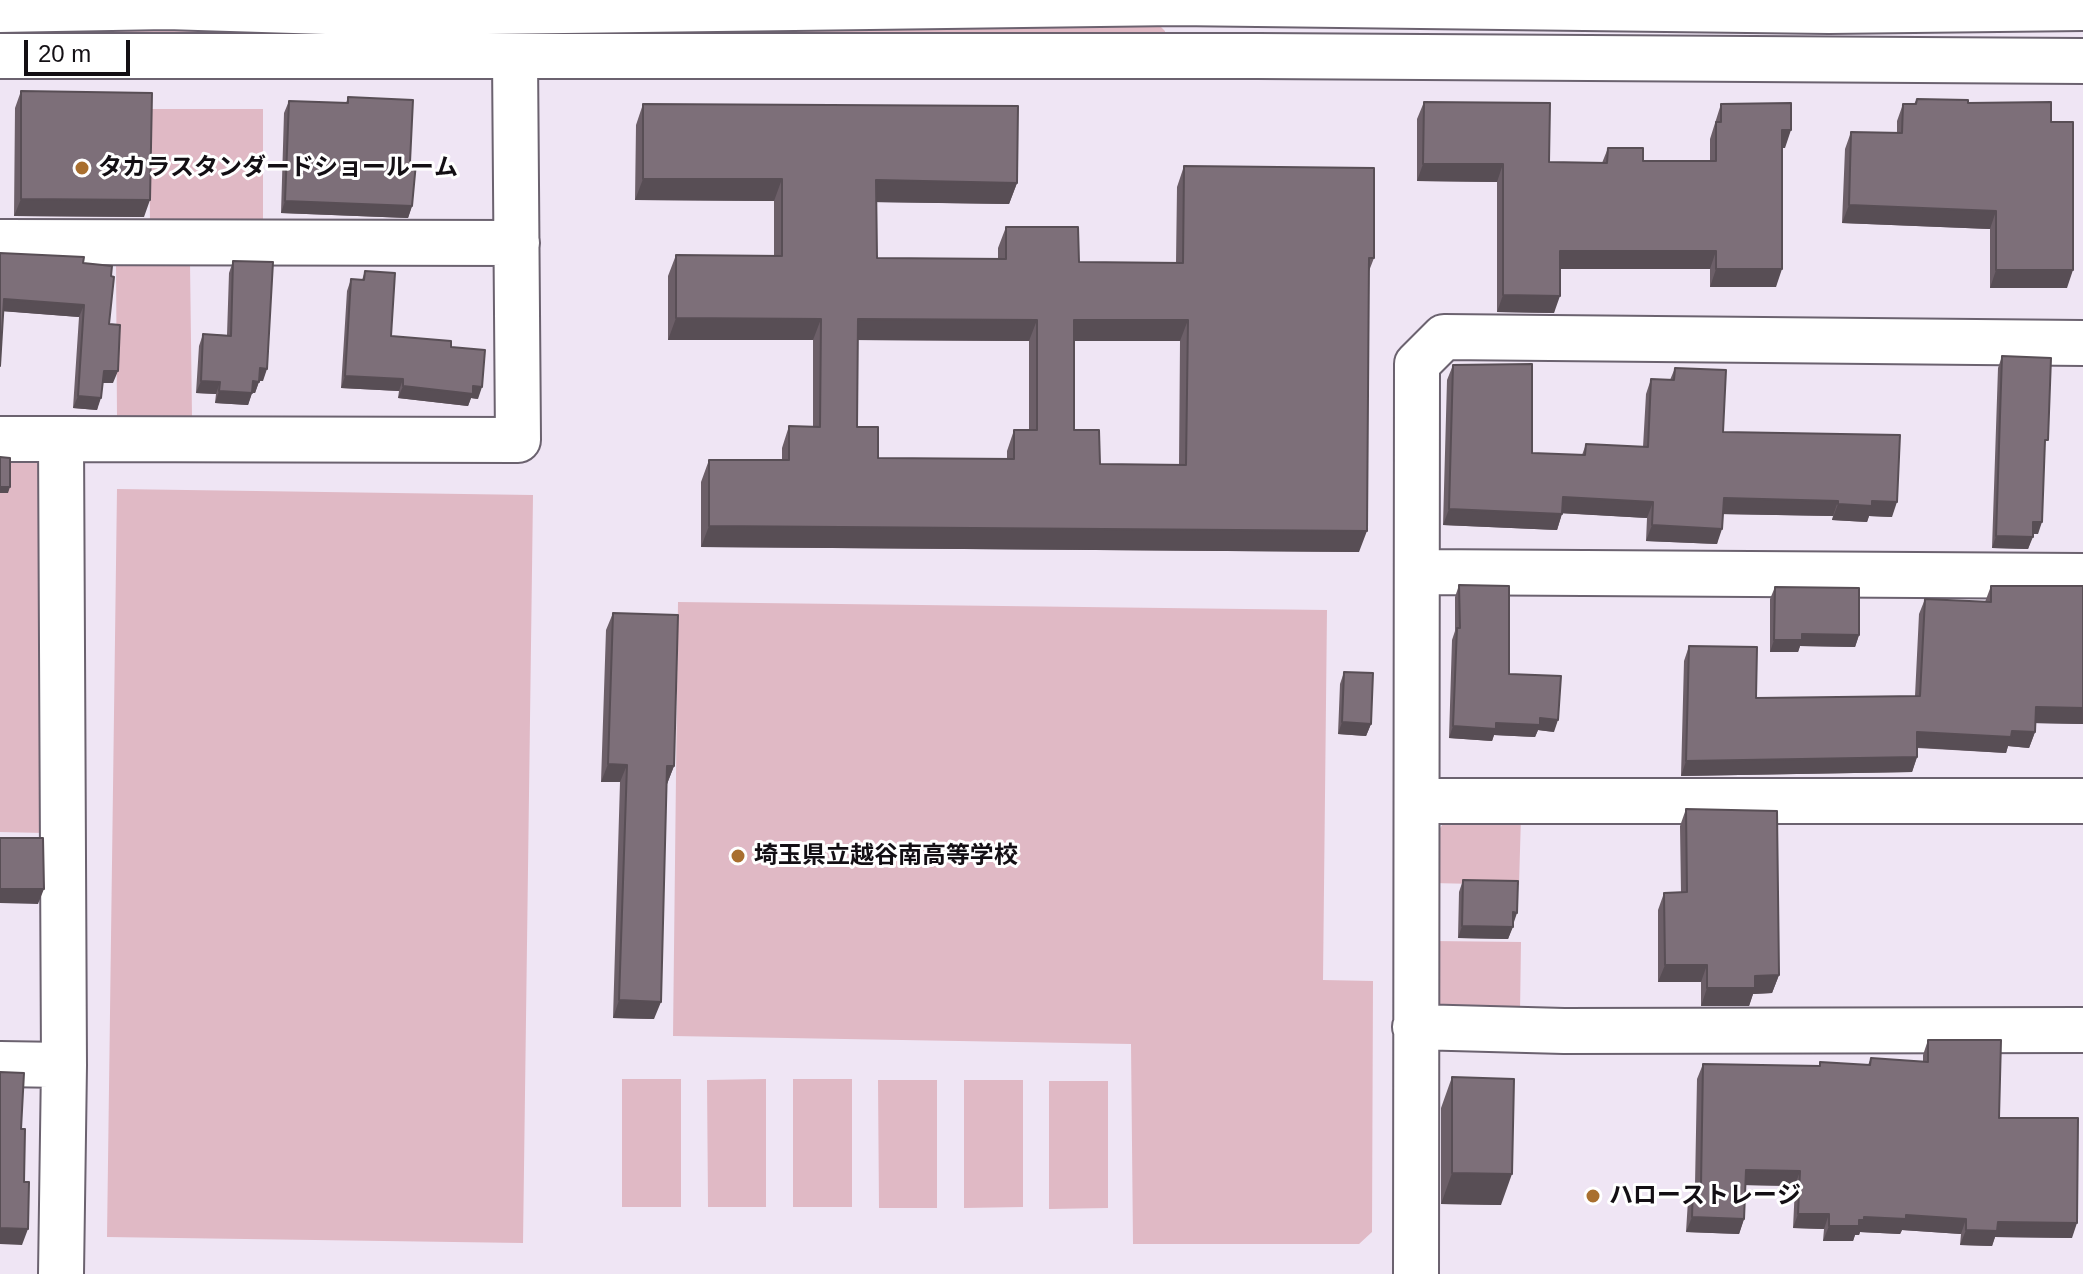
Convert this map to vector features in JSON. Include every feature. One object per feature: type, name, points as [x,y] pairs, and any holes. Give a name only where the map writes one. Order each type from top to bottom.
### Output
[{"type":"street","points":[[1258,2],[1258,56]]},
{"type":"street","points":[[0,10],[167,4],[488,6],[1258,2],[1829,11],[2083,8]]},
{"type":"street","points":[[0,56],[1258,56],[2083,61]]},
{"type":"street","points":[[0,439],[518,440],[515,57]]},
{"type":"street","points":[[0,242],[517,243]]},
{"type":"street","points":[[1416,1274],[1417,364],[1444,337],[2083,343]]},
{"type":"street","points":[[61,439],[64,1065],[61,1274]]},
{"type":"street","points":[[1418,572],[2083,576]]},
{"type":"street","points":[[1418,801],[2083,801]]},
{"type":"street","points":[[1415,1027],[1564,1031],[2083,1030]]},
{"type":"street","points":[[0,1064],[64,1065]]},
{"type":"shaded area","points":[[1160,26],[1165,31],[1165,38],[124,42],[0,29]]},
{"type":"shaded area","points":[[149,109],[263,109],[263,227],[150,227]]},
{"type":"shaded area","points":[[190,263],[192,417],[117,417],[116,264]]},
{"type":"shaded area","points":[[0,454],[32,454],[42,469],[44,833],[0,832]]},
{"type":"shaded area","points":[[117,489],[533,495],[523,1243],[107,1237]]},
{"type":"shaded area","points":[[678,602],[1327,610],[1323,980],[1373,981],[1372,1232],[1359,1244],[1133,1244],[1131,1044],[673,1036]]},
{"type":"shaded area","points":[[1450,814],[1521,816],[1519,885],[1432,883],[1433,838]]},
{"type":"shaded area","points":[[1433,941],[1521,942],[1520,1013],[1450,1013],[1432,997]]},
{"type":"shaded area","points":[[622,1079],[681,1079],[681,1207],[622,1207]]},
{"type":"shaded area","points":[[766,1079],[766,1207],[708,1207],[707,1080]]},
{"type":"shaded area","points":[[793,1079],[852,1079],[852,1207],[793,1207]]},
{"type":"shaded area","points":[[878,1080],[937,1080],[937,1208],[879,1208]]},
{"type":"shaded area","points":[[964,1080],[1023,1080],[1023,1207],[964,1208]]},
{"type":"shaded area","points":[[1049,1081],[1108,1081],[1108,1208],[1049,1209]]},
{"type":"building","points":[[21,91],[152,93],[150,200],[21,199]]},
{"type":"building","points":[[348,97],[413,100],[410,162],[416,163],[412,206],[285,201],[289,101],[348,103]]},
{"type":"building","points":[[1917,99],[1968,100],[1968,103],[2051,102],[2051,122],[2073,122],[2073,270],[1996,270],[1996,211],[1849,205],[1851,132],[1902,133],[1903,104],[1916,104]]},
{"type":"building","points":[[1424,102],[1550,103],[1549,162],[1607,163],[1608,148],[1643,148],[1643,161],[1716,161],[1716,122],[1721,122],[1721,104],[1791,103],[1791,130],[1782,130],[1782,269],[1716,269],[1716,251],[1560,251],[1560,296],[1503,295],[1503,164],[1423,164]]},
{"type":"building","points":[[643,104],[1018,106],[1017,183],[876,180],[877,258],[1006,259],[1006,227],[1078,227],[1079,262],[1183,263],[1184,166],[1374,168],[1374,258],[1369,258],[1367,531],[709,526],[709,460],[789,460],[789,426],[820,427],[821,319],[676,318],[676,255],[782,256],[782,179],[643,179]],"holes":[[[858,319],[1037,320],[1037,430],[1014,430],[1014,459],[878,458],[878,427],[857,427]],[[1074,320],[1188,320],[1186,465],[1100,464],[1099,430],[1074,430]]]},
{"type":"building","points":[[0,253],[84,257],[83,263],[112,266],[111,276],[114,277],[109,324],[120,325],[118,371],[104,371],[101,398],[78,396],[84,305],[4,299],[0,366]]},
{"type":"building","points":[[233,261],[273,262],[267,369],[260,368],[259,382],[253,381],[252,393],[219,391],[220,382],[201,381],[203,334],[231,336]]},
{"type":"building","points":[[365,271],[395,273],[391,336],[451,341],[451,347],[485,350],[482,387],[473,386],[473,394],[403,386],[403,379],[345,376],[351,279],[364,280]]},
{"type":"building","points":[[2002,356],[2051,358],[2042,522],[2033,522],[2033,537],[1996,536]]},
{"type":"building","points":[[1532,364],[1532,453],[1585,455],[1586,444],[1648,447],[1651,379],[1674,380],[1675,368],[1726,370],[1723,432],[1900,435],[1897,502],[1872,501],[1872,506],[1838,504],[1838,501],[1724,498],[1722,529],[1652,525],[1653,502],[1563,497],[1562,514],[1449,509],[1453,365]]},
{"type":"building","points":[[0,457],[10,458],[10,487],[0,487]]},
{"type":"building","points":[[1459,585],[1509,586],[1509,674],[1561,676],[1558,720],[1540,718],[1540,725],[1496,723],[1496,729],[1453,726],[1457,628],[1460,628]]},
{"type":"building","points":[[1991,586],[2083,586],[2083,708],[2036,707],[2035,732],[2012,731],[2011,737],[1917,732],[1917,757],[1686,761],[1689,646],[1757,647],[1756,698],[1920,696],[1925,599],[1991,602]]},
{"type":"building","points":[[1775,587],[1859,588],[1859,635],[1802,634],[1802,640],[1774,640]]},
{"type":"building","points":[[613,613],[678,615],[674,766],[667,766],[661,1002],[619,1000],[627,765],[608,764]]},
{"type":"building","points":[[1344,672],[1373,673],[1371,724],[1342,722]]},
{"type":"building","points":[[1686,809],[1777,811],[1779,975],[1755,976],[1755,988],[1707,988],[1707,965],[1665,965],[1664,893],[1687,892]]},
{"type":"building","points":[[0,838],[43,838],[44,889],[0,889]]},
{"type":"building","points":[[1463,880],[1518,881],[1517,913],[1513,912],[1513,927],[1462,926]]},
{"type":"building","points":[[1928,1040],[2001,1040],[1999,1118],[2078,1118],[2077,1223],[1998,1222],[1997,1231],[1966,1230],[1966,1219],[1906,1215],[1906,1219],[1864,1217],[1864,1220],[1859,1220],[1859,1226],[1829,1226],[1829,1214],[1798,1214],[1800,1171],[1746,1170],[1744,1219],[1692,1217],[1693,1185],[1701,1185],[1703,1064],[1820,1066],[1820,1062],[1870,1065],[1871,1058],[1928,1062]]},
{"type":"building","points":[[0,1072],[24,1073],[21,1129],[25,1129],[24,1182],[29,1182],[28,1229],[0,1228]]},
{"type":"building","points":[[1452,1077],[1514,1079],[1512,1174],[1452,1173]]},
{"type":"place","name":"タカラスタンダードショールーム","points":[[82,168]]},
{"type":"place","name":"埼玉県立越谷南高等学校","points":[[738,856]]},
{"type":"place","name":"ハローストレージ","points":[[1593,1196]]}]
